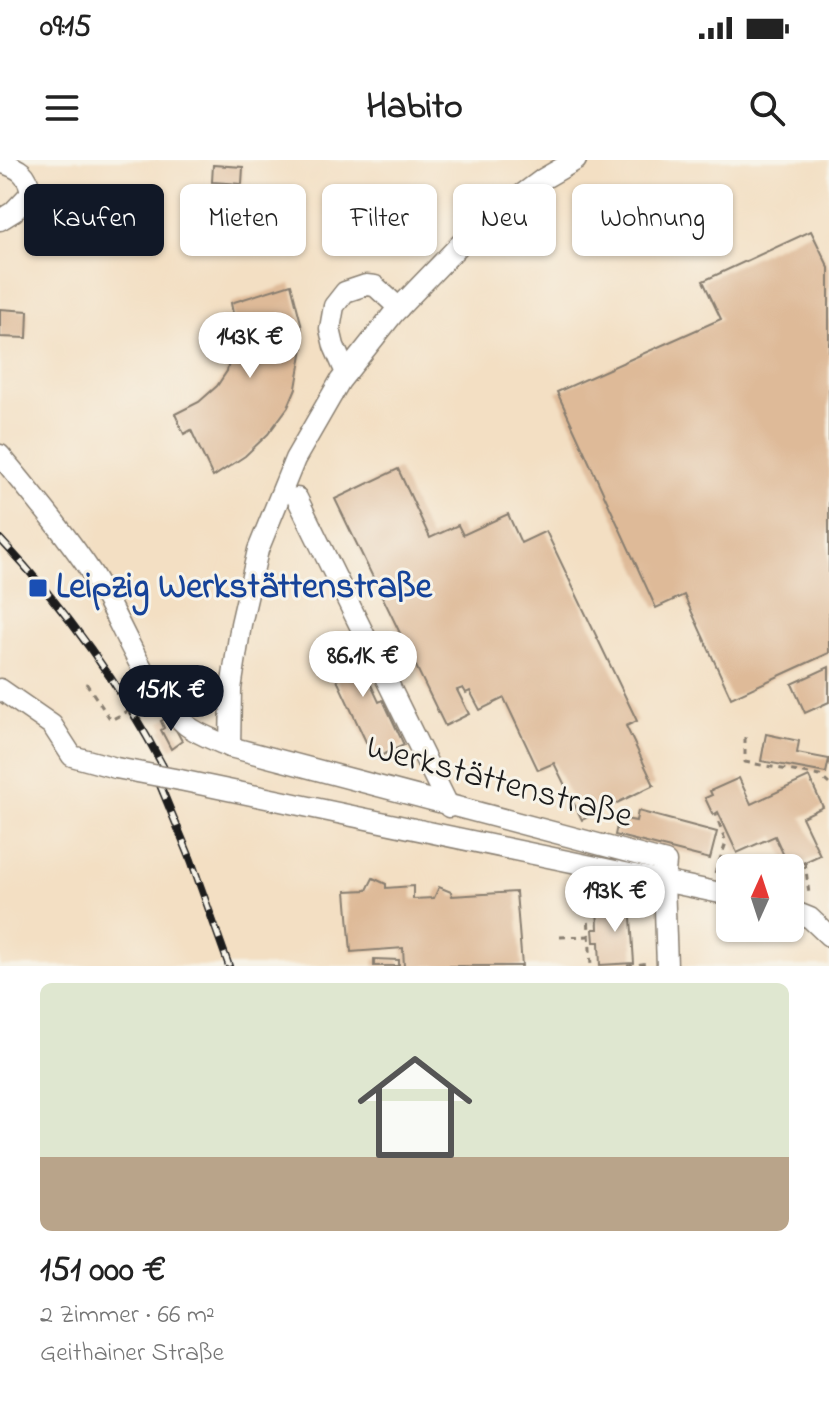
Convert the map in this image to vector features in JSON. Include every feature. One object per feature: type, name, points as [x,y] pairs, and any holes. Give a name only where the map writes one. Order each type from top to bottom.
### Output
[{"type":"street","points":[[230,747],[231,689],[241,624],[258,550],[295,459],[346,373],[399,308],[474,230],[543,179],[576,160]]},
{"type":"street","points":[[0,162],[19,168],[30,184]]},
{"type":"street","points":[[0,220],[24,200]]},
{"type":"street","points":[[346,373],[330,329],[334,306],[345,292],[366,285],[375,286],[399,308]]},
{"type":"street","name":"Werkstättenstraße","points":[[0,455],[93,575],[159,694],[184,723],[203,736],[230,747],[449,807],[666,862],[664,882]]},
{"type":"street","points":[[297,498],[449,807]]},
{"type":"street","points":[[0,689],[52,725],[72,756],[116,768],[716,892]]},
{"type":"street","points":[[660,964],[664,882]]},
{"type":"street","points":[[820,918],[829,936]]},
{"type":"path","points":[[86,683],[111,720],[135,706],[122,678]]},
{"type":"path","points":[[745,737],[745,762],[820,776],[829,784]]},
{"type":"path","points":[[715,873],[726,843],[716,814]]},
{"type":"path","points":[[805,862],[809,894]]},
{"type":"path","points":[[587,898],[591,966]]},
{"type":"path","points":[[560,937],[589,936]]},
{"type":"path","points":[[627,966],[660,964]]},
{"type":"building","points":[[213,165],[243,167],[242,184],[212,182]]},
{"type":"building","points":[[811,231],[829,268],[829,653],[731,698],[684,595],[656,608],[557,392],[721,319],[703,281]]},
{"type":"building","points":[[291,284],[301,323],[303,348],[296,388],[288,407],[268,434],[245,456],[213,477],[191,430],[184,434],[175,414],[199,402],[217,386],[227,371],[236,331],[231,303]]},
{"type":"building","points":[[0,309],[28,311],[27,338],[0,337]]},
{"type":"building","points":[[398,469],[430,538],[458,525],[463,535],[508,514],[521,543],[546,531],[637,721],[626,726],[654,785],[582,820],[554,763],[538,770],[504,698],[480,710],[470,691],[466,693],[463,688],[457,690],[469,714],[445,726],[335,499]]},
{"type":"building","points":[[348,636],[379,702],[383,700],[404,745],[374,759],[322,648]]},
{"type":"building","points":[[829,667],[829,702],[805,713],[792,684]]},
{"type":"building","points":[[169,717],[182,741],[171,749],[161,730],[164,728],[161,721]]},
{"type":"building","points":[[766,734],[799,741],[797,753],[829,759],[826,773],[761,761]]},
{"type":"building","points":[[809,777],[823,807],[802,817],[820,855],[804,862],[804,854],[783,854],[775,836],[737,853],[718,812],[713,815],[705,798],[712,795],[710,791],[739,778],[751,804]]},
{"type":"building","points":[[638,811],[717,832],[710,859],[615,835],[618,821],[636,821]]},
{"type":"building","points":[[373,878],[386,884],[386,888],[413,886],[413,899],[434,898],[439,887],[451,892],[452,896],[516,892],[522,966],[404,966],[403,948],[351,952],[346,891],[367,890]]},
{"type":"building","points":[[630,903],[634,963],[600,965],[599,942],[594,942],[593,929],[598,929],[597,904]]},
{"type":"building","points":[[374,959],[399,960],[399,966],[374,966]]},
{"type":"railway","points":[[0,539],[47,592],[90,648],[129,706],[164,768]]},
{"type":"railway","points":[[160,785],[229,966]]},
{"type":"place","name":"Leipzig Werkstättenstraße","points":[[38,588]]}]
